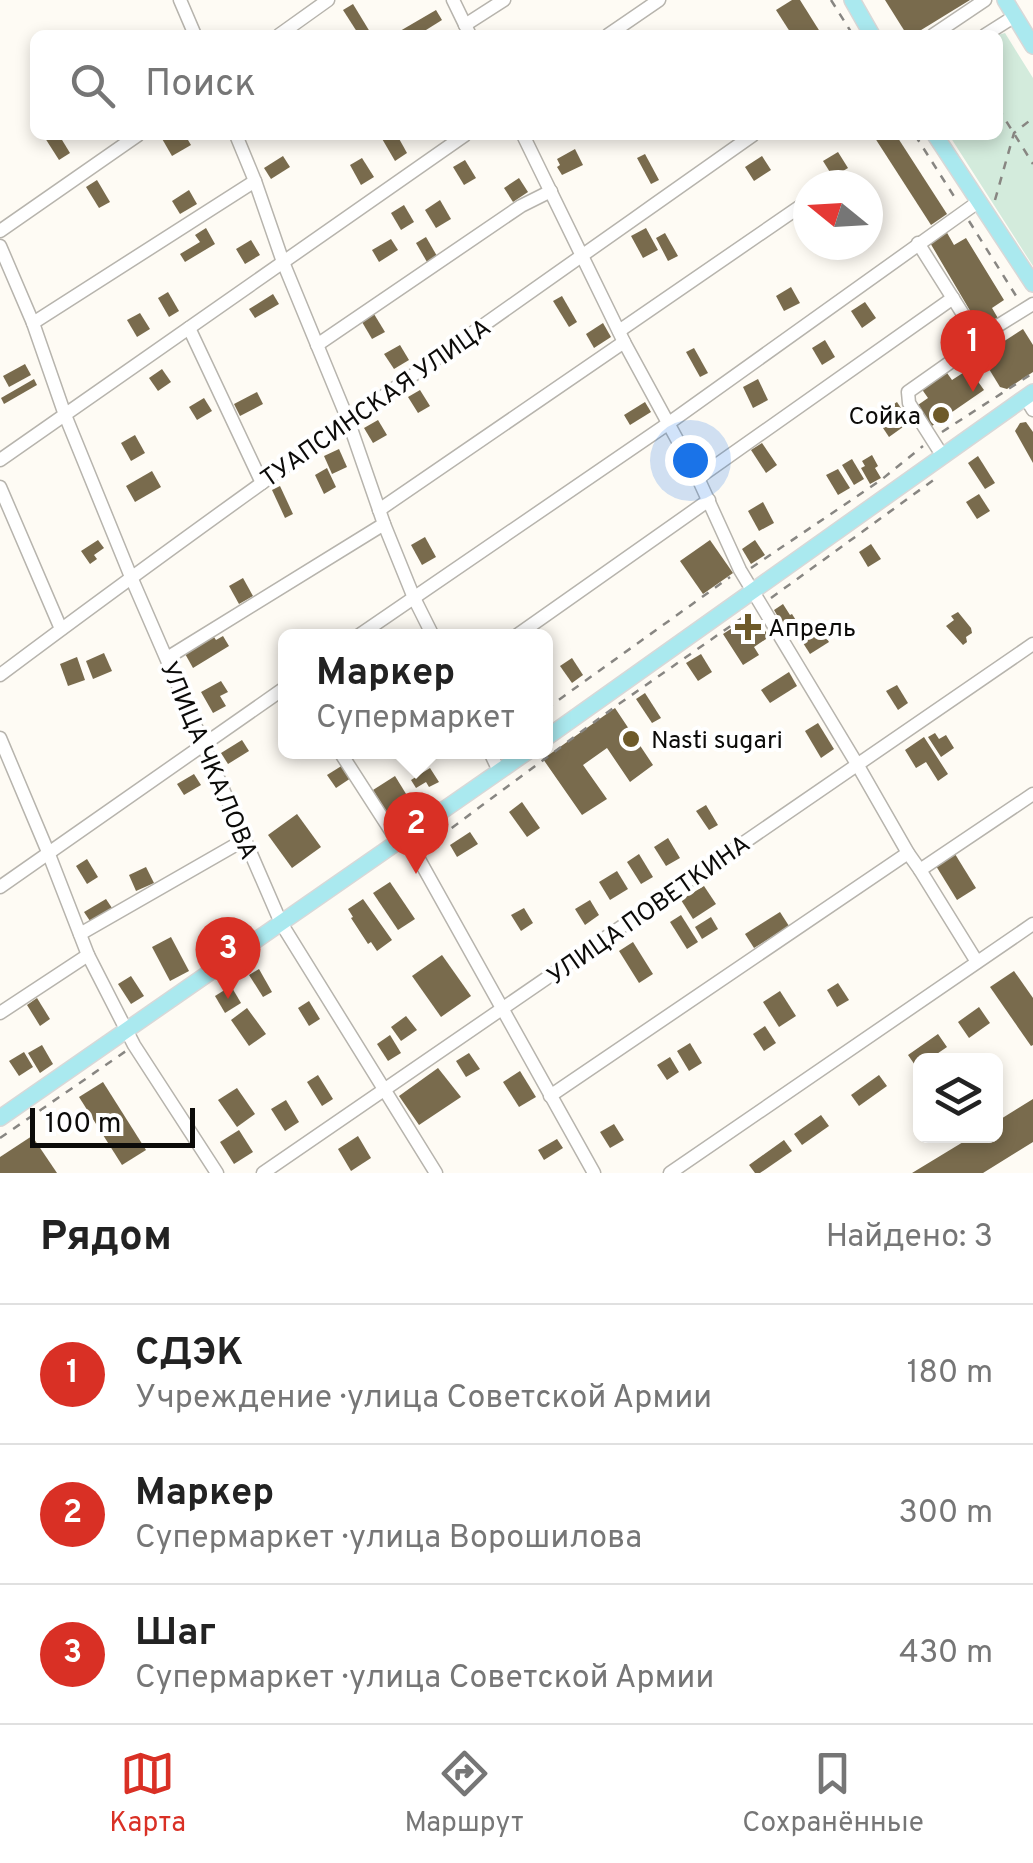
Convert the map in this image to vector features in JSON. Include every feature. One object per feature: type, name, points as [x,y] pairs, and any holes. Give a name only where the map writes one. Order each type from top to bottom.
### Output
[{"type":"main road","points":[[852,0],[869,30]]},
{"type":"main road","points":[[1010,5],[1033,46]]},
{"type":"main road","points":[[939,140],[1033,284]]},
{"type":"main road","points":[[553,733],[757,598],[1030,400]]},
{"type":"main road","points":[[0,1118],[130,1038],[281,923],[517,759]]},
{"type":"street","points":[[180,0],[193,30]]},
{"type":"street","points":[[286,30],[328,0]]},
{"type":"street","points":[[453,0],[467,30],[504,0]]},
{"type":"street","points":[[615,30],[658,0]]},
{"type":"street","points":[[940,30],[985,0]]},
{"type":"street","points":[[989,30],[1010,5]]},
{"type":"street","points":[[0,231],[131,140]]},
{"type":"street","points":[[238,140],[382,517],[430,629]]},
{"type":"street","points":[[0,460],[458,140]]},
{"type":"street","points":[[526,140],[621,336],[698,478],[740,570],[977,962]]},
{"type":"street","name":"ТУАПСИНСКАЯ УЛИЦА","points":[[0,674],[348,420],[746,140]]},
{"type":"street","points":[[33,323],[255,181]]},
{"type":"street","points":[[317,344],[521,206],[551,191]]},
{"type":"street","points":[[368,629],[669,422],[918,243],[964,212],[985,206]]},
{"type":"street","points":[[167,658],[382,517],[793,212]]},
{"type":"street","points":[[918,243],[978,338]]},
{"type":"street","name":"УЛИЦА ЧКАЛОВА","points":[[0,246],[131,577],[281,923],[436,1173]]},
{"type":"street","points":[[698,478],[953,298]]},
{"type":"street","points":[[945,462],[908,403],[908,392],[969,349],[978,338],[1029,307]]},
{"type":"street","points":[[189,328],[262,483]]},
{"type":"street","points":[[0,487],[61,629]]},
{"type":"street","points":[[526,629],[708,500]]},
{"type":"street","name":"УЛИЦА ПОВЕТКИНА","points":[[263,1173],[1033,644]]},
{"type":"street","points":[[0,886],[278,694]]},
{"type":"street","points":[[0,738],[88,954],[130,1038],[216,1173]]},
{"type":"street","points":[[345,759],[416,854],[594,1173]]},
{"type":"street","points":[[493,759],[499,771]]},
{"type":"street","points":[[920,870],[1033,794]]},
{"type":"street","points":[[80,934],[244,840]]},
{"type":"street","points":[[550,1096],[908,853]]},
{"type":"street","points":[[670,1173],[1033,924]]},
{"type":"street","points":[[0,1012],[88,954]]},
{"type":"path","points":[[831,0],[850,30]]},
{"type":"path","points":[[1003,116],[1033,164]]},
{"type":"path","points":[[985,206],[1014,133],[1033,118]]},
{"type":"path","points":[[919,140],[1029,307]]},
{"type":"path","points":[[553,704],[740,570],[752,568],[882,480],[932,438],[1033,373]]},
{"type":"path","points":[[553,753],[945,462]]},
{"type":"path","points":[[416,854],[544,759]]},
{"type":"path","points":[[0,1138],[130,1038]]},
{"type":"green space","points":[[1003,34],[1033,78],[1033,266],[952,140],[1003,140]]},
{"type":"building","points":[[792,0],[800,0],[819,30],[789,30],[776,10]]},
{"type":"building","points":[[885,0],[970,0],[921,30],[904,30]]},
{"type":"building","points":[[353,4],[369,30],[356,30],[343,10]]},
{"type":"building","points":[[436,10],[442,20],[426,30],[402,30]]},
{"type":"building","points":[[46,140],[62,140],[70,153],[59,160]]},
{"type":"building","points":[[163,140],[188,140],[191,145],[172,156]]},
{"type":"building","points":[[383,140],[400,140],[407,153],[395,161]]},
{"type":"building","points":[[876,140],[899,140],[947,214],[931,225]]},
{"type":"building","points":[[575,149],[583,165],[562,175],[557,159]]},
{"type":"building","points":[[838,152],[848,168],[829,170],[823,161]]},
{"type":"building","points":[[645,154],[659,180],[651,184],[637,158]]},
{"type":"building","points":[[283,156],[290,167],[271,179],[264,168]]},
{"type":"building","points":[[762,156],[771,170],[754,181],[745,167]]},
{"type":"building","points":[[362,158],[374,177],[361,185],[350,165]]},
{"type":"building","points":[[465,160],[476,178],[464,185],[453,167]]},
{"type":"building","points":[[519,178],[528,192],[513,202],[504,188]]},
{"type":"building","points":[[97,180],[110,202],[99,208],[86,187]]},
{"type":"building","points":[[189,190],[197,204],[180,214],[172,201]]},
{"type":"building","points":[[440,200],[451,219],[436,228],[425,210]]},
{"type":"building","points":[[404,205],[414,222],[401,230],[391,213]]},
{"type":"building","points":[[206,228],[215,244],[185,262],[180,254],[200,242],[195,235]]},
{"type":"building","points":[[646,228],[658,250],[643,258],[631,236]]},
{"type":"building","points":[[946,231],[954,245],[966,238],[1004,300],[992,308],[999,320],[982,331],[929,241]]},
{"type":"building","points":[[665,233],[678,256],[668,261],[656,238]]},
{"type":"building","points":[[426,237],[437,256],[427,262],[416,243]]},
{"type":"building","points":[[391,239],[398,250],[379,262],[372,250]]},
{"type":"building","points":[[251,240],[260,255],[245,264],[236,249]]},
{"type":"building","points":[[791,287],[800,303],[784,311],[776,296]]},
{"type":"building","points":[[168,292],[179,311],[169,317],[158,298]]},
{"type":"building","points":[[273,294],[279,304],[255,318],[249,309]]},
{"type":"building","points":[[562,296],[577,322],[569,327],[553,301]]},
{"type":"building","points":[[865,302],[876,318],[862,328],[851,311]]},
{"type":"building","points":[[140,313],[150,329],[137,337],[127,320]]},
{"type":"building","points":[[374,314],[385,332],[372,339],[362,322]]},
{"type":"building","points":[[603,323],[611,337],[594,348],[586,334]]},
{"type":"building","points":[[1023,329],[1033,345],[1033,372],[1007,389],[1000,387],[981,356]]},
{"type":"building","points":[[825,340],[835,357],[822,365],[812,348]]},
{"type":"building","points":[[400,345],[409,360],[394,369],[384,354]]},
{"type":"building","points":[[694,348],[708,373],[700,377],[686,352]]},
{"type":"building","points":[[25,364],[31,375],[9,387],[3,376]]},
{"type":"building","points":[[162,369],[171,382],[158,391],[149,378]]},
{"type":"building","points":[[969,369],[984,390],[929,428],[915,407],[928,398],[921,388],[945,370],[952,380]]},
{"type":"building","points":[[34,379],[37,385],[4,404],[1,398]]},
{"type":"building","points":[[758,379],[768,400],[753,408],[743,387]]},
{"type":"building","points":[[420,390],[430,406],[418,413],[408,397]]},
{"type":"building","points":[[257,392],[263,404],[240,416],[234,404]]},
{"type":"building","points":[[204,398],[212,411],[197,420],[189,407]]},
{"type":"building","points":[[645,402],[651,412],[630,425],[624,415]]},
{"type":"building","points":[[897,402],[910,422],[889,437],[875,416]]},
{"type":"building","points":[[378,420],[387,435],[373,443],[364,428]]},
{"type":"building","points":[[1026,422],[1033,432],[1033,463],[1015,431],[1020,423]]},
{"type":"building","points":[[135,435],[145,453],[131,461],[121,443]]},
{"type":"building","points":[[762,443],[777,465],[766,473],[751,450]]},
{"type":"building","points":[[339,449],[347,467],[332,474],[324,456]]},
{"type":"building","points":[[872,455],[881,478],[870,484],[861,468],[865,466],[862,461]]},
{"type":"building","points":[[978,456],[995,483],[985,489],[968,463]]},
{"type":"building","points":[[852,459],[864,479],[854,485],[842,465]]},
{"type":"building","points":[[327,468],[336,487],[324,494],[315,475]]},
{"type":"building","points":[[838,469],[850,488],[838,495],[826,475]]},
{"type":"building","points":[[152,471],[161,487],[135,502],[126,486]]},
{"type":"building","points":[[280,486],[293,514],[285,518],[272,490]]},
{"type":"building","points":[[979,494],[990,511],[977,519],[966,502]]},
{"type":"building","points":[[763,502],[774,523],[759,531],[748,511]]},
{"type":"building","points":[[425,537],[436,557],[422,565],[411,545]]},
{"type":"building","points":[[98,540],[104,548],[90,564],[81,551]]},
{"type":"building","points":[[710,540],[733,573],[703,594],[680,561]]},
{"type":"building","points":[[755,540],[765,555],[751,564],[742,549]]},
{"type":"building","points":[[871,544],[881,559],[868,567],[859,552]]},
{"type":"building","points":[[243,578],[253,596],[239,604],[229,586]]},
{"type":"building","points":[[783,604],[802,630],[790,637],[774,610]]},
{"type":"building","points":[[958,612],[972,633],[963,645],[946,626]]},
{"type":"building","points":[[751,616],[769,637],[754,647],[759,655],[743,665],[723,634]]},
{"type":"building","points":[[817,623],[829,642],[810,654],[798,635]]},
{"type":"building","points":[[212,634],[216,640],[223,636],[229,646],[193,668],[184,652]]},
{"type":"building","points":[[104,653],[112,671],[93,679],[86,661]]},
{"type":"building","points":[[701,654],[712,672],[698,681],[686,663]]},
{"type":"building","points":[[77,657],[85,680],[68,686],[60,664]]},
{"type":"building","points":[[572,658],[583,675],[572,683],[560,666]]},
{"type":"building","points":[[789,672],[797,686],[770,703],[761,690]]},
{"type":"building","points":[[221,681],[228,692],[220,696],[226,706],[213,713],[201,692]]},
{"type":"building","points":[[897,685],[908,703],[898,710],[886,691]]},
{"type":"building","points":[[645,693],[661,718],[652,723],[636,699]]},
{"type":"building","points":[[615,708],[653,765],[630,782],[607,748],[583,765],[607,799],[582,815],[543,759],[553,759],[553,752]]},
{"type":"building","points":[[818,723],[834,749],[821,758],[805,731]]},
{"type":"building","points":[[935,733],[939,739],[946,735],[954,748],[941,757],[928,737]]},
{"type":"building","points":[[924,737],[948,774],[938,781],[926,762],[916,768],[905,750]]},
{"type":"building","points":[[242,740],[249,751],[228,764],[221,753]]},
{"type":"building","points":[[343,765],[351,778],[336,788],[327,775]]},
{"type":"building","points":[[430,768],[439,782],[429,787],[426,782],[416,788],[411,780]]},
{"type":"building","points":[[194,774],[201,785],[184,795],[177,784]]},
{"type":"building","points":[[395,776],[416,810],[394,824],[373,790]]},
{"type":"building","points":[[522,802],[540,828],[527,837],[509,812]]},
{"type":"building","points":[[706,805],[718,825],[709,830],[696,811]]},
{"type":"building","points":[[297,814],[321,847],[292,868],[268,835]]},
{"type":"building","points":[[470,832],[478,844],[457,857],[450,845]]},
{"type":"building","points":[[668,838],[680,858],[666,866],[654,847]]},
{"type":"building","points":[[639,854],[653,877],[641,884],[627,862]]},
{"type":"building","points":[[955,854],[976,888],[957,900],[936,866]]},
{"type":"building","points":[[87,859],[98,877],[87,884],[76,866]]},
{"type":"building","points":[[146,867],[154,883],[136,891],[129,875]]},
{"type":"building","points":[[617,871],[628,889],[610,900],[599,882]]},
{"type":"building","points":[[390,882],[415,919],[398,930],[373,893]]},
{"type":"building","points":[[704,886],[716,904],[693,919],[681,900]]},
{"type":"building","points":[[106,899],[112,908],[90,921],[84,912]]},
{"type":"building","points":[[363,899],[392,940],[377,951],[371,942],[368,944],[348,909]]},
{"type":"building","points":[[590,900],[599,915],[585,925],[575,909]]},
{"type":"building","points":[[524,908],[533,923],[521,931],[511,915]]},
{"type":"building","points":[[780,912],[789,926],[754,948],[745,934]]},
{"type":"building","points":[[681,915],[698,942],[687,949],[670,922]]},
{"type":"building","points":[[711,917],[718,929],[702,939],[695,927]]},
{"type":"building","points":[[171,937],[189,971],[170,981],[152,947]]},
{"type":"building","points":[[633,942],[653,974],[639,983],[619,951]]},
{"type":"building","points":[[442,955],[471,996],[441,1017],[412,976]]},
{"type":"building","points":[[259,969],[272,992],[263,997],[249,975]]},
{"type":"building","points":[[1014,971],[1033,998],[1031,1046],[990,987]]},
{"type":"building","points":[[131,976],[144,996],[131,1004],[118,984]]},
{"type":"building","points":[[838,983],[849,1000],[837,1007],[827,990]]},
{"type":"building","points":[[231,986],[241,1003],[225,1013],[215,996]]},
{"type":"building","points":[[780,991],[796,1016],[779,1027],[763,1002]]},
{"type":"building","points":[[37,998],[50,1019],[40,1026],[27,1005]]},
{"type":"building","points":[[309,1001],[320,1019],[309,1026],[298,1008]]},
{"type":"building","points":[[979,1007],[990,1023],[969,1038],[958,1022]]},
{"type":"building","points":[[247,1008],[266,1034],[249,1046],[231,1020]]},
{"type":"building","points":[[406,1016],[417,1030],[401,1041],[391,1027]]},
{"type":"building","points":[[765,1026],[776,1043],[764,1051],[753,1034]]},
{"type":"building","points":[[938,1034],[947,1047],[938,1053],[913,1053],[913,1062],[908,1055]]},
{"type":"building","points":[[390,1035],[401,1053],[388,1061],[377,1044]]},
{"type":"building","points":[[690,1043],[702,1063],[689,1071],[677,1051]]},
{"type":"building","points":[[42,1045],[53,1064],[40,1073],[28,1053]]},
{"type":"building","points":[[24,1052],[33,1067],[19,1076],[9,1061]]},
{"type":"building","points":[[469,1053],[480,1069],[466,1077],[456,1061]]},
{"type":"building","points":[[670,1057],[679,1072],[667,1080],[657,1065]]},
{"type":"building","points":[[438,1068],[461,1097],[419,1125],[399,1096]]},
{"type":"building","points":[[520,1071],[536,1097],[519,1107],[503,1082]]},
{"type":"building","points":[[318,1075],[333,1099],[322,1106],[307,1082]]},
{"type":"building","points":[[879,1075],[887,1086],[859,1106],[851,1095]]},
{"type":"building","points":[[103,1082],[146,1150],[122,1165],[79,1097]]},
{"type":"building","points":[[237,1088],[255,1114],[237,1127],[218,1100]]},
{"type":"building","points":[[1033,1099],[1033,1142],[983,1173],[912,1173],[961,1143],[1003,1143],[1003,1118]]},
{"type":"building","points":[[286,1100],[299,1122],[285,1131],[271,1109]]},
{"type":"building","points":[[821,1115],[829,1126],[802,1145],[794,1134]]},
{"type":"building","points":[[614,1124],[624,1140],[610,1148],[600,1132]]},
{"type":"building","points":[[239,1130],[253,1152],[234,1164],[220,1142]]},
{"type":"building","points":[[32,1136],[57,1173],[0,1173],[0,1157]]},
{"type":"building","points":[[358,1136],[371,1158],[351,1171],[338,1149]]},
{"type":"building","points":[[557,1139],[563,1148],[544,1160],[538,1150]]},
{"type":"building","points":[[784,1140],[792,1151],[755,1173],[749,1165]]},
{"type":"place","name":"СДЭК","points":[[973,392]]},
{"type":"place","name":"Сойка","points":[[941,415]]},
{"type":"place","name":"Апрель","points":[[748,627]]},
{"type":"place","name":"Nasti sugari","points":[[631,739]]},
{"type":"place","name":"Маркер","points":[[416,874]]},
{"type":"place","name":"Шаг","points":[[228,999]]}]
